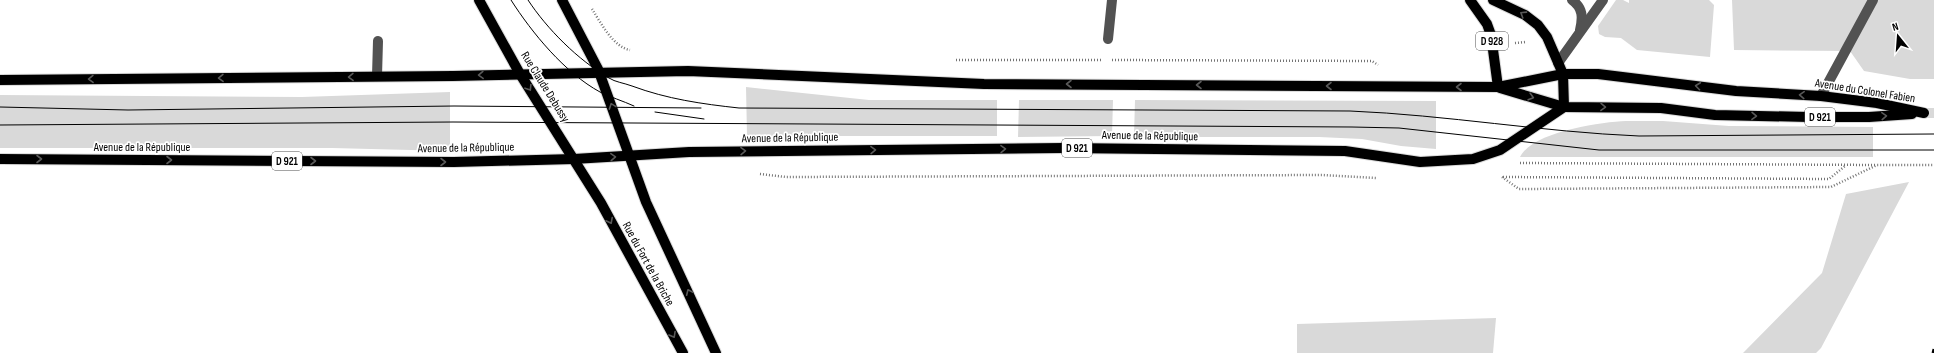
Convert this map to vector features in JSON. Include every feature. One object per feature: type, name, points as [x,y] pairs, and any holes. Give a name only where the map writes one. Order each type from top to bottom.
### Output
[{"type":"main road","name":"Rue Claude Debussy","points":[[479,0],[520,74],[591,187]]},
{"type":"main road","points":[[562,0],[599,72],[629,156]]},
{"type":"main road","name":"D 928","points":[[1470,0],[1486,24],[1491,35],[1498,88]]},
{"type":"main road","points":[[1492,0],[1518,11],[1538,25],[1547,37],[1563,74],[1564,106],[1498,88]]},
{"type":"main road","name":"D 921","points":[[0,80],[710,71],[984,84],[1498,88],[1563,74]]},
{"type":"main road","name":"Avenue du Colonel Fabien","points":[[1563,74],[1608,74],[1736,91],[1821,96],[1877,104],[1924,113],[1869,117],[1715,115],[1661,108],[1564,106]]},
{"type":"main road","name":"Avenue de la République","points":[[0,159],[454,162],[574,159],[689,152],[1071,148],[1345,151],[1420,162],[1441,162],[1473,159],[1500,150],[1564,106]]},
{"type":"main road","name":"Rue du Fort de la Briche","points":[[629,156],[640,186],[716,353]]},
{"type":"main road","name":"Rue du Fort de la Briche","points":[[591,187],[683,353]]},
{"type":"lane","points":[[1108,39],[1112,0]]},
{"type":"lane","points":[[1572,0],[1578,5],[1582,17],[1580,34]]},
{"type":"lane","points":[[1558,63],[1603,0]]},
{"type":"lane","points":[[1821,96],[1873,0]]},
{"type":"lane","points":[[377,76],[378,42]]},
{"type":"path","points":[[590,6],[614,40],[624,49],[631,50]]},
{"type":"path","points":[[949,60],[1372,60],[1383,68]]},
{"type":"path","points":[[1515,165],[1521,163],[1934,165]]},
{"type":"path","points":[[1846,165],[1829,179],[1502,177],[1519,189],[1830,187],[1877,165]]},
{"type":"path","points":[[757,174],[786,177],[1322,175],[1378,178]]},
{"type":"shaded area","points":[[1616,0],[1623,0],[1629,3],[1629,0],[1709,0],[1714,5],[1710,57],[1637,50],[1621,38],[1605,37],[1599,34],[1598,26]]},
{"type":"shaded area","points":[[1732,0],[1934,0],[1934,79],[1910,79],[1864,71],[1850,51],[1734,50]]},
{"type":"shaded area","points":[[746,87],[869,100],[997,100],[997,136],[747,136]]},
{"type":"shaded area","points":[[450,92],[450,151],[332,148],[0,148],[0,95],[302,97]]},
{"type":"shaded area","points":[[1019,100],[1113,100],[1112,136],[1018,137]]},
{"type":"shaded area","points":[[1135,100],[1436,101],[1436,149],[1401,146],[1362,139],[1319,137],[1134,137]]},
{"type":"shaded area","points":[[1626,121],[1663,121],[1729,126],[1873,127],[1873,157],[1520,157],[1527,148],[1552,135],[1584,126]]},
{"type":"shaded area","points":[[1909,182],[1821,348],[1816,353],[1743,353],[1822,273],[1846,194]]},
{"type":"shaded area","points":[[1496,318],[1493,353],[1297,353],[1297,324]]},
{"type":"tunnel","points":[[1924,113],[1934,113]]},
{"type":"tram line","points":[[511,0],[539,39],[574,74],[600,92],[634,106]]},
{"type":"tram line","points":[[528,0],[544,22],[564,43],[597,71],[611,79],[671,98],[739,108],[1350,111],[1422,116],[1567,131],[1639,136],[1934,134]]},
{"type":"tram line","points":[[0,107],[128,110],[454,106],[701,108]]},
{"type":"tram line","points":[[655,112],[704,119]]},
{"type":"tram line","points":[[0,125],[453,122],[1352,127],[1399,128],[1599,150],[1934,150]]},
{"type":"railway","points":[[1933,353],[1934,349]]}]
